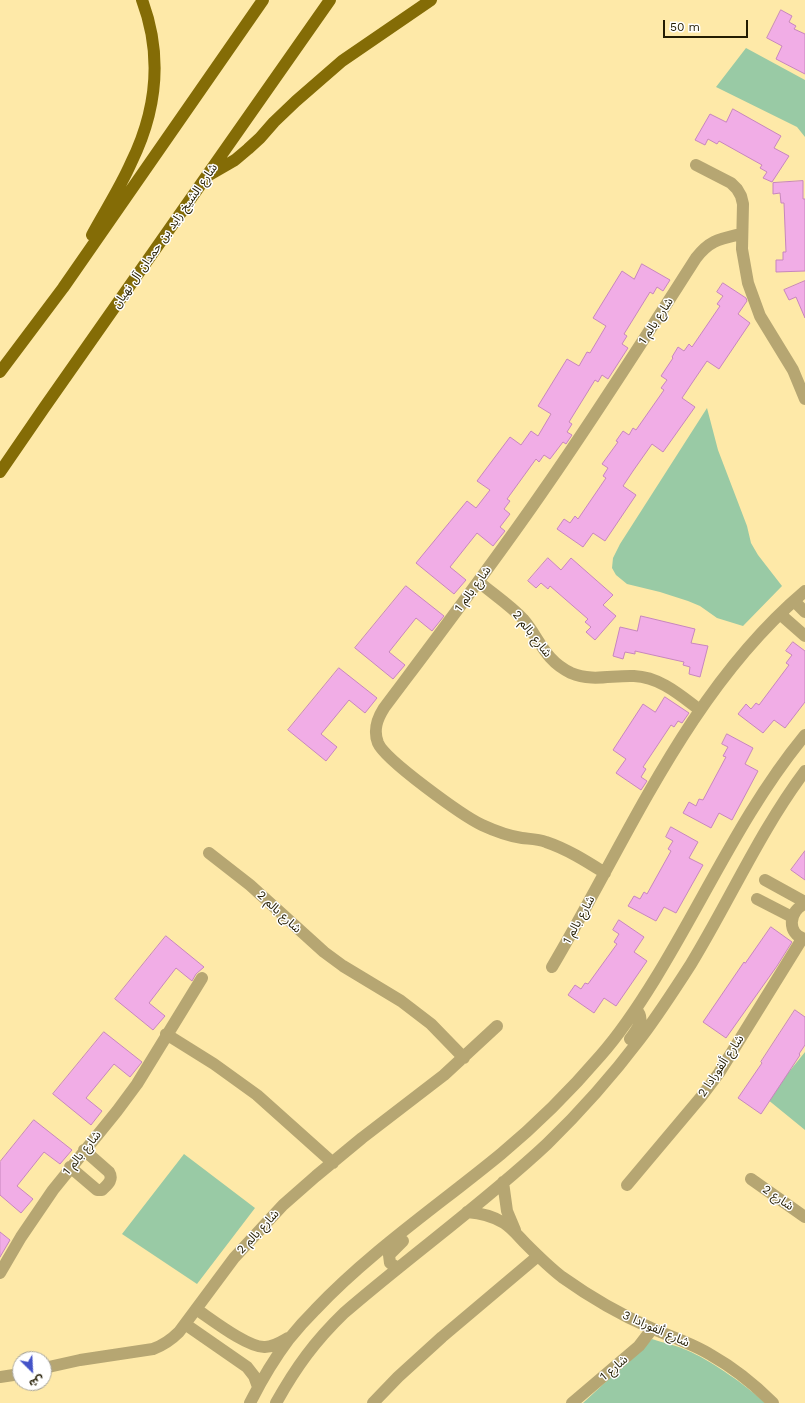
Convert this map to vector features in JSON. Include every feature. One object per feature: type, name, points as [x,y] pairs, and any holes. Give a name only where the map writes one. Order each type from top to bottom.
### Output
[{"type":"main road","points":[[63,288],[126,173],[145,127],[153,94],[156,61],[151,28],[142,0]]},
{"type":"main road","points":[[0,372],[63,288],[263,0]]},
{"type":"main road","name":"شارع الشيخ زايد بن حمدان آل نهيان","points":[[0,472],[48,401],[207,177],[330,0]]},
{"type":"main road","points":[[207,177],[231,163],[248,149],[296,101],[342,61],[431,0]]},
{"type":"street","points":[[696,165],[731,183],[741,196],[743,204],[741,234],[744,266],[754,300],[760,316],[793,370],[805,399]]},
{"type":"street","name":"شارع بالم 1","points":[[605,872],[555,845],[540,840],[502,833],[476,822],[429,789],[388,757],[378,742],[376,724],[379,716],[479,582],[543,492],[605,400],[699,255],[707,246],[715,241],[741,234]]},
{"type":"street","name":"شارع بالم 2","points":[[479,582],[522,618],[531,629],[545,652],[561,667],[581,676],[592,678],[635,676],[654,680],[672,689],[700,710]]},
{"type":"street","name":"شارع بالم 1","points":[[552,967],[657,780],[700,710],[742,656],[780,614],[805,591]]},
{"type":"street","points":[[794,601],[805,612]]},
{"type":"street","points":[[780,614],[805,636]]},
{"type":"street","points":[[250,1403],[258,1387],[289,1338],[330,1294],[355,1270],[471,1178],[531,1128],[602,1054],[636,1009],[672,952],[753,809],[774,776],[805,735]]},
{"type":"street","points":[[276,1403],[290,1378],[306,1355],[344,1312],[467,1212],[546,1144],[581,1110],[628,1055],[659,1013],[692,963],[771,821],[805,771]]},
{"type":"street","name":"شارع بالم 2","points":[[209,853],[250,886],[324,952],[343,966],[402,1001],[431,1024],[464,1058]]},
{"type":"street","points":[[765,880],[805,903],[796,909],[792,917],[793,930],[803,939]]},
{"type":"street","points":[[757,899],[792,917]]},
{"type":"street","name":"شارع ألفورادا 2","points":[[627,1185],[719,1073],[803,939]]},
{"type":"street","name":"شارع بالم 1","points":[[0,1273],[21,1236],[53,1190],[130,1093],[202,978]]},
{"type":"street","points":[[628,1055],[626,1049],[628,1043],[641,1022],[641,1015],[636,1009]]},
{"type":"street","name":"شارع بالم 2","points":[[52,1366],[104,1356],[153,1349],[171,1340],[251,1238],[294,1196],[333,1162],[439,1080],[497,1026]]},
{"type":"street","points":[[166,1034],[214,1064],[257,1095],[333,1162]]},
{"type":"street","points":[[70,1167],[97,1190],[102,1190],[110,1182],[111,1176],[109,1172],[84,1150]]},
{"type":"street","points":[[398,1268],[390,1263],[389,1255],[441,1208],[471,1178]]},
{"type":"street","name":"شارع 2","points":[[752,1180],[805,1217]]},
{"type":"street","name":"شارع ألفورادا 3","points":[[503,1182],[507,1211],[518,1235]]},
{"type":"street","points":[[498,1220],[507,1211]]},
{"type":"street","name":"شارع ألفورادا 3","points":[[467,1212],[488,1215],[509,1226],[538,1256],[557,1273],[580,1290],[652,1329],[682,1340],[710,1354],[737,1371],[773,1403]]},
{"type":"street","points":[[373,1403],[398,1377],[442,1337],[538,1256]]},
{"type":"street","points":[[196,1308],[236,1336],[252,1344],[267,1347],[289,1338]]},
{"type":"street","points":[[185,1324],[251,1371],[258,1387]]},
{"type":"street","points":[[216,1345],[219,1335],[226,1328]]},
{"type":"street","name":"شارع 1","points":[[572,1403],[639,1346],[652,1329]]},
{"type":"street","points":[[240,1362],[249,1355],[252,1344]]},
{"type":"street","points":[[0,1377],[12,1375]]},
{"type":"green space","points":[[746,48],[805,80],[805,137],[797,127],[716,87]]},
{"type":"green space","points":[[707,408],[718,450],[747,526],[751,543],[758,555],[782,586],[743,626],[717,618],[700,606],[688,601],[627,584],[616,575],[612,568],[613,558],[620,544]]},
{"type":"green space","points":[[805,1052],[805,1130],[767,1099]]},
{"type":"green space","points":[[184,1154],[255,1208],[197,1284],[122,1234]]},
{"type":"green space","points":[[652,1339],[682,1348],[720,1368],[765,1403],[583,1403]]},
{"type":"building","points":[[781,10],[792,16],[789,22],[796,26],[794,29],[805,34],[805,74],[776,59],[782,46],[767,38]]},
{"type":"building","points":[[733,109],[781,136],[774,148],[789,156],[772,182],[763,178],[767,172],[760,168],[762,165],[719,141],[717,144],[708,139],[705,145],[695,140],[710,114],[726,122]]},
{"type":"building","points":[[803,181],[803,199],[805,199],[805,271],[776,272],[776,260],[783,260],[783,252],[786,252],[784,203],[781,203],[780,193],[773,194],[773,183]]},
{"type":"building","points":[[642,264],[670,280],[663,291],[657,287],[653,294],[650,292],[624,334],[627,336],[622,344],[628,348],[608,379],[602,375],[598,382],[595,380],[569,422],[572,424],[567,432],[572,435],[566,444],[563,442],[550,459],[544,455],[539,462],[536,459],[507,499],[510,501],[504,509],[510,514],[500,527],[505,531],[493,546],[477,533],[450,567],[466,580],[454,594],[416,563],[467,501],[476,508],[490,490],[477,481],[510,437],[521,445],[531,431],[538,436],[551,414],[538,406],[567,359],[579,366],[587,352],[590,353],[606,326],[593,318],[622,271],[634,279]]},
{"type":"building","points":[[805,281],[805,318],[796,297],[789,300],[784,290]]},
{"type":"building","points":[[723,283],[746,298],[747,301],[738,314],[750,323],[719,369],[707,361],[692,383],[682,398],[695,407],[663,452],[652,444],[623,486],[636,495],[605,541],[593,533],[583,547],[557,529],[564,519],[570,523],[575,516],[578,519],[606,478],[603,476],[608,468],[602,464],[618,442],[616,441],[623,431],[629,435],[633,428],[636,430],[664,390],[661,388],[667,380],[661,376],[673,358],[672,357],[678,347],[684,351],[689,344],[692,347],[720,306],[717,304],[723,296],[717,292]]},
{"type":"building","points":[[548,558],[561,570],[571,558],[613,595],[603,605],[616,616],[595,640],[586,632],[591,627],[585,622],[588,619],[550,586],[548,589],[541,583],[536,588],[528,581]]},
{"type":"building","points":[[406,586],[444,616],[432,631],[416,618],[389,652],[405,665],[393,679],[355,648]]},
{"type":"building","points":[[641,616],[695,629],[691,643],[708,646],[700,677],[689,674],[690,667],[683,665],[684,662],[635,651],[635,654],[625,652],[623,659],[613,656],[620,627],[637,631]]},
{"type":"building","points":[[793,642],[805,651],[805,702],[785,728],[774,720],[763,733],[738,714],[746,704],[751,709],[756,703],[759,705],[789,665],[786,663],[792,655],[786,651]]},
{"type":"building","points":[[339,668],[377,698],[365,713],[349,700],[321,734],[337,747],[326,761],[288,730]]},
{"type":"building","points":[[665,697],[689,713],[682,723],[678,721],[674,727],[671,725],[643,767],[646,769],[641,777],[647,781],[641,790],[616,773],[626,759],[613,750],[643,704],[655,712]]},
{"type":"building","points":[[727,734],[753,748],[745,764],[758,771],[732,820],[719,813],[711,828],[683,813],[689,802],[696,806],[699,799],[703,800],[726,757],[723,756],[728,747],[722,744]]},
{"type":"building","points":[[671,827],[698,842],[689,858],[703,865],[676,913],[664,907],[656,921],[628,906],[634,896],[640,899],[644,892],[647,894],[671,851],[668,849],[673,841],[666,837]]},
{"type":"building","points":[[805,851],[805,880],[791,870]]},
{"type":"building","points":[[619,920],[644,937],[634,952],[647,961],[616,1006],[604,998],[594,1013],[568,995],[575,985],[581,989],[585,983],[588,984],[617,944],[614,942],[619,934],[613,930]]},
{"type":"building","points":[[771,927],[792,942],[777,966],[726,1038],[703,1022],[744,962],[745,963]]},
{"type":"building","points":[[166,936],[204,967],[196,974],[192,981],[176,968],[149,1003],[165,1016],[153,1030],[115,999]]},
{"type":"building","points":[[795,1010],[805,1017],[805,1045],[761,1114],[738,1098]]},
{"type":"building","points":[[104,1032],[142,1062],[130,1077],[114,1064],[86,1098],[102,1111],[91,1125],[53,1094]]},
{"type":"building","points":[[34,1120],[72,1150],[60,1164],[44,1152],[17,1186],[33,1199],[21,1213],[0,1195],[0,1162]]},
{"type":"building","points":[[0,1232],[10,1240],[0,1257]]}]
